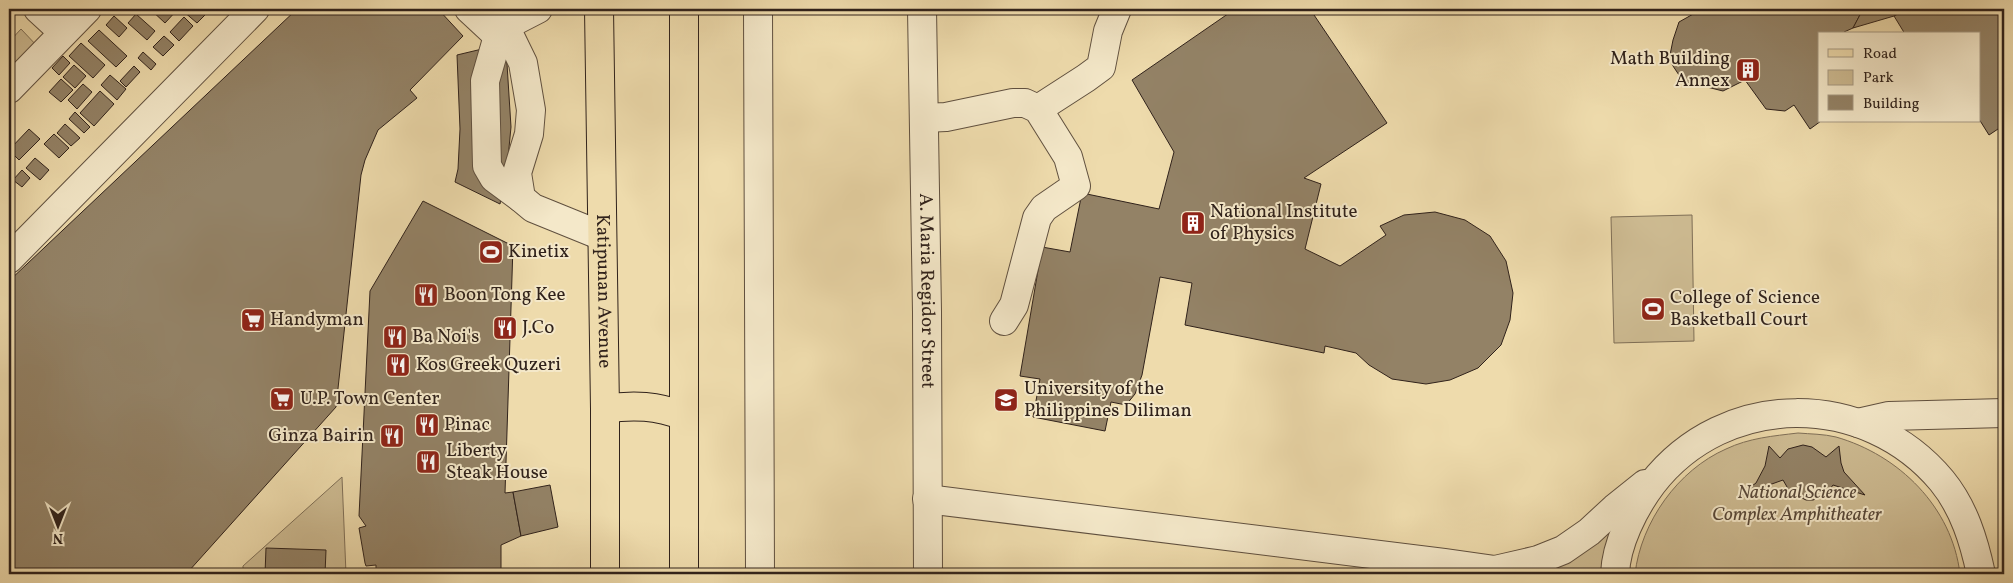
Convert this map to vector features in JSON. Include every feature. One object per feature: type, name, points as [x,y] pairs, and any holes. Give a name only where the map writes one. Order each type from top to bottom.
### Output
[{"type":"main road","name":"Katipunan Avenue","points":[[599,9],[605,409],[605,574]]},
{"type":"main road","points":[[684,9],[684,574]]},
{"type":"main road","points":[[605,409],[625,406],[646,406],[665,409],[684,416]]},
{"type":"street","points":[[38,9],[63,32]]},
{"type":"street","points":[[9,89],[87,9]]},
{"type":"street","points":[[9,259],[255,9]]},
{"type":"street","points":[[469,9],[502,31],[523,63],[531,110],[529,134],[517,173],[521,198]]},
{"type":"street","points":[[538,9],[502,31],[485,81],[487,166],[494,178],[532,208],[602,236]]},
{"type":"street","points":[[758,9],[760,574]]},
{"type":"street","name":"A. Maria Regidor Street","points":[[922,9],[928,312],[928,574]]},
{"type":"street","points":[[1038,109],[1100,67],[1108,31],[1116,9]]},
{"type":"street","points":[[924,118],[946,117],[1013,104],[1025,104],[1038,109],[1068,157],[1076,186],[1044,208],[1037,218],[1014,305],[1004,321]]},
{"type":"street","points":[[928,498],[1500,572],[1563,550],[1589,532],[1615,508],[1691,446],[1721,429],[1755,417],[1790,412],[1825,414],[1858,423],[1897,442],[1918,457],[1942,482],[1961,511],[1974,543],[1981,574]]},
{"type":"street","points":[[1858,423],[1888,416],[2004,413]]},
{"type":"street","points":[[1615,574],[1624,534],[1640,500],[1663,470]]},
{"type":"green space","points":[[21,29],[38,47],[14,70],[9,65],[9,42]]},
{"type":"green space","name":"College of Science Basketball Court","points":[[1692,215],[1694,341],[1614,343],[1611,217]]},
{"type":"green space","name":"National Science Complex Amphitheater","points":[[1798,433],[1831,436],[1859,445],[1901,471],[1919,487],[1934,506],[1946,527],[1955,550],[1960,574],[1635,574],[1645,535],[1654,517],[1665,500],[1692,470],[1709,458],[1743,442]]},
{"type":"green space","points":[[342,477],[346,574],[243,574],[243,566]]},
{"type":"green space","points":[[1620,523],[1604,574],[1542,574],[1536,569]]},
{"type":"building","points":[[150,9],[178,9],[165,23]]},
{"type":"building","points":[[185,9],[198,9],[205,15],[197,23],[183,11]]},
{"type":"building","points":[[297,9],[438,9],[463,36],[410,90],[417,98],[378,130],[365,160],[361,175],[336,407],[188,574],[9,574],[9,281]]},
{"type":"building","name":"National Institute of Physics","points":[[1235,9],[1310,9],[1387,123],[1304,178],[1321,184],[1305,249],[1340,266],[1386,235],[1380,226],[1404,215],[1435,212],[1465,220],[1490,236],[1506,261],[1513,293],[1510,320],[1501,345],[1478,368],[1450,380],[1426,384],[1392,379],[1369,365],[1356,353],[1325,346],[1324,353],[1185,325],[1192,283],[1160,277],[1142,375],[1135,394],[1126,405],[1111,402],[1105,431],[1033,417],[1040,379],[1020,376],[1042,247],[1070,252],[1082,193],[1159,209],[1174,152],[1132,80]]},
{"type":"building","name":"Math Building Annex","points":[[1692,9],[1861,9],[1862,11],[1853,28],[1844,32],[1818,32],[1818,122],[1820,122],[1810,129],[1794,105],[1785,111],[1766,109],[1745,80],[1723,91],[1683,81],[1669,60],[1679,22],[1695,13]]},
{"type":"building","points":[[1906,9],[2004,9],[2004,125],[1989,135],[1980,121],[1980,32],[1904,32],[1894,16]]},
{"type":"building","points":[[1862,11],[1903,11],[1894,16],[1853,28]]},
{"type":"building","points":[[136,14],[155,31],[147,40],[128,23]]},
{"type":"building","points":[[114,16],[127,28],[119,37],[106,25]]},
{"type":"building","points":[[184,17],[193,26],[179,41],[170,32]]},
{"type":"building","points":[[99,30],[127,56],[116,67],[88,41]]},
{"type":"building","points":[[164,36],[174,45],[163,56],[153,47]]},
{"type":"building","points":[[81,43],[105,65],[93,78],[69,56]]},
{"type":"building","points":[[503,44],[507,64],[511,127],[500,204],[455,182],[458,169],[460,129],[457,55]]},
{"type":"building","points":[[143,52],[156,64],[151,70],[138,58]]},
{"type":"building","points":[[63,56],[70,63],[59,75],[52,68]]},
{"type":"building","points":[[74,65],[86,76],[75,88],[63,77]]},
{"type":"building","points":[[134,66],[140,72],[126,87],[120,81]]},
{"type":"building","points":[[110,75],[126,89],[117,100],[101,85]]},
{"type":"building","points":[[61,79],[73,90],[61,102],[49,92]]},
{"type":"building","points":[[83,84],[92,92],[77,109],[68,100]]},
{"type":"building","points":[[100,91],[114,104],[94,126],[80,113]]},
{"type":"building","points":[[75,112],[90,127],[84,133],[69,119]]},
{"type":"building","points":[[65,124],[80,138],[71,146],[57,133]]},
{"type":"building","points":[[29,129],[40,139],[19,160],[9,150]]},
{"type":"building","points":[[54,134],[69,148],[59,158],[44,144]]},
{"type":"building","points":[[35,158],[49,170],[40,180],[26,168]]},
{"type":"building","points":[[22,170],[30,178],[22,187],[13,180]]},
{"type":"building","points":[[423,201],[513,246],[505,493],[513,492],[521,536],[501,545],[501,574],[376,574],[376,565],[366,566],[365,563],[359,528],[366,526],[359,516],[370,291]]},
{"type":"building","points":[[1803,445],[1812,447],[1826,457],[1839,446],[1844,472],[1865,495],[1833,485],[1825,496],[1806,500],[1790,492],[1783,480],[1738,496],[1756,483],[1765,466],[1769,446],[1780,458],[1788,449]]},
{"type":"building","points":[[550,485],[558,527],[521,536],[513,492]]},
{"type":"building","points":[[266,548],[326,550],[325,574],[265,574]]},
{"type":"place","name":"Math Building Annex","points":[[1748,70]]},
{"type":"place","name":"National Institute of Physics","points":[[1193,223]]},
{"type":"place","name":"Kinetix","points":[[491,252]]},
{"type":"place","name":"Boon Tong Kee","points":[[426,295]]},
{"type":"place","name":"College of Science Basketball Court","points":[[1653,309]]},
{"type":"place","name":"Handyman","points":[[253,320]]},
{"type":"place","name":"J.Co","points":[[505,328]]},
{"type":"place","name":"Ba Noi's","points":[[395,337]]},
{"type":"place","name":"Kos Greek Quzeri","points":[[398,365]]},
{"type":"place","name":"U.P. Town Center","points":[[282,399]]},
{"type":"place","name":"University of the Philippines Diliman","points":[[1006,400]]},
{"type":"place","name":"Pinac","points":[[427,425]]},
{"type":"place","name":"Ginza Bairin","points":[[392,436]]},
{"type":"place","name":"Liberty Steak House","points":[[428,462]]}]
